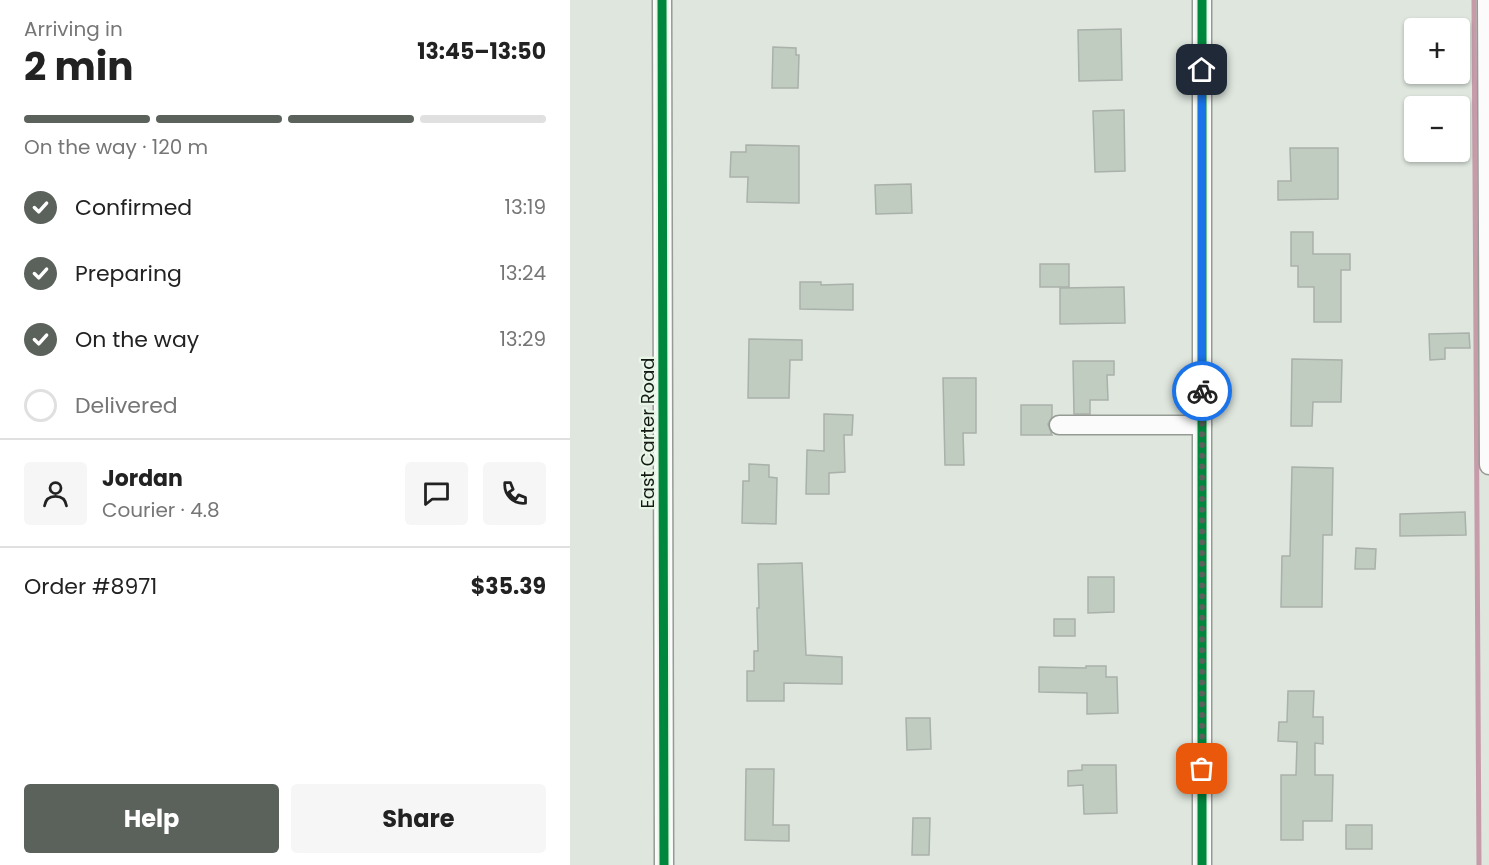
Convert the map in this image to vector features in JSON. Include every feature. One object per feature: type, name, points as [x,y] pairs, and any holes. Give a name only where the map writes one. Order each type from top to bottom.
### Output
[{"type":"street","name":"East Carter Road","points":[[662,0],[664,865]]},
{"type":"street","points":[[1202,0],[1202,865]]},
{"type":"street","points":[[1487,0],[1489,465]]},
{"type":"street","points":[[1059,425],[1202,425]]},
{"type":"building","points":[[1121,29],[1122,80],[1079,81],[1078,30]]},
{"type":"building","points":[[773,47],[796,48],[796,55],[799,55],[798,88],[772,88]]},
{"type":"building","points":[[1124,110],[1125,171],[1095,172],[1093,111]]},
{"type":"building","points":[[746,145],[799,146],[799,203],[747,202],[748,177],[730,177],[731,152],[746,152]]},
{"type":"building","points":[[1290,148],[1338,148],[1338,199],[1278,200],[1278,181],[1291,181]]},
{"type":"building","points":[[911,184],[912,213],[876,214],[875,185]]},
{"type":"building","points":[[1291,232],[1313,232],[1313,254],[1350,254],[1350,270],[1341,270],[1341,322],[1314,322],[1314,287],[1298,287],[1298,266],[1291,266]]},
{"type":"building","points":[[1040,264],[1069,264],[1069,287],[1040,287]]},
{"type":"building","points":[[800,282],[821,282],[821,285],[853,284],[853,310],[800,309]]},
{"type":"building","points":[[1124,287],[1125,323],[1060,324],[1060,288]]},
{"type":"building","points":[[1469,333],[1470,348],[1445,348],[1445,359],[1430,360],[1429,334]]},
{"type":"building","points":[[749,339],[802,340],[802,360],[790,360],[789,398],[748,398]]},
{"type":"building","points":[[1292,359],[1342,360],[1341,402],[1313,402],[1312,426],[1291,426]]},
{"type":"building","points":[[1073,361],[1114,361],[1114,375],[1107,375],[1108,400],[1090,400],[1090,414],[1074,414]]},
{"type":"building","points":[[943,378],[976,378],[976,433],[963,433],[964,465],[945,465]]},
{"type":"building","points":[[1021,405],[1052,405],[1052,417],[1048,424],[1052,435],[1021,435]]},
{"type":"building","points":[[824,414],[853,415],[852,435],[844,435],[845,472],[829,473],[829,494],[806,494],[807,450],[824,451]]},
{"type":"building","points":[[749,464],[769,465],[769,477],[777,478],[776,524],[742,523],[743,481],[749,481]]},
{"type":"building","points":[[1292,467],[1333,468],[1332,535],[1323,535],[1322,607],[1281,607],[1282,556],[1290,556]]},
{"type":"building","points":[[1465,512],[1466,535],[1400,536],[1400,514]]},
{"type":"building","points":[[1356,548],[1376,549],[1375,569],[1355,569]]},
{"type":"building","points":[[802,563],[806,655],[842,657],[842,684],[784,683],[784,701],[747,701],[747,671],[754,671],[754,651],[758,651],[758,564]]},
{"type":"building","points":[[1088,577],[1114,577],[1114,612],[1088,613]]},
{"type":"building","points":[[1054,619],[1075,619],[1075,636],[1054,636]]},
{"type":"building","points":[[1086,666],[1106,666],[1106,677],[1117,677],[1118,713],[1087,714],[1087,693],[1039,692],[1039,667],[1086,668]]},
{"type":"building","points":[[1288,691],[1314,691],[1313,717],[1323,717],[1323,744],[1315,743],[1315,775],[1333,775],[1332,821],[1303,821],[1303,840],[1281,840],[1281,775],[1296,775],[1297,742],[1278,741],[1279,722],[1287,722]]},
{"type":"building","points":[[906,718],[930,718],[931,749],[907,750]]},
{"type":"building","points":[[1082,765],[1116,765],[1117,813],[1084,814],[1083,785],[1068,786],[1068,771],[1082,770]]},
{"type":"building","points":[[746,769],[774,769],[773,825],[789,825],[789,841],[745,840]]},
{"type":"building","points":[[913,818],[930,818],[929,855],[912,855]]},
{"type":"building","points":[[1346,825],[1372,825],[1372,849],[1346,849]]},
{"type":"waterway","points":[[1474,0],[1479,865]]},
{"type":"cycle path","points":[[662,0],[664,865]]},
{"type":"cycle path","points":[[1202,0],[1202,865]]},
{"type":"way so far","points":[[1202,391],[1202,769]]},
{"type":"route","points":[[1202,70],[1202,391]]}]
